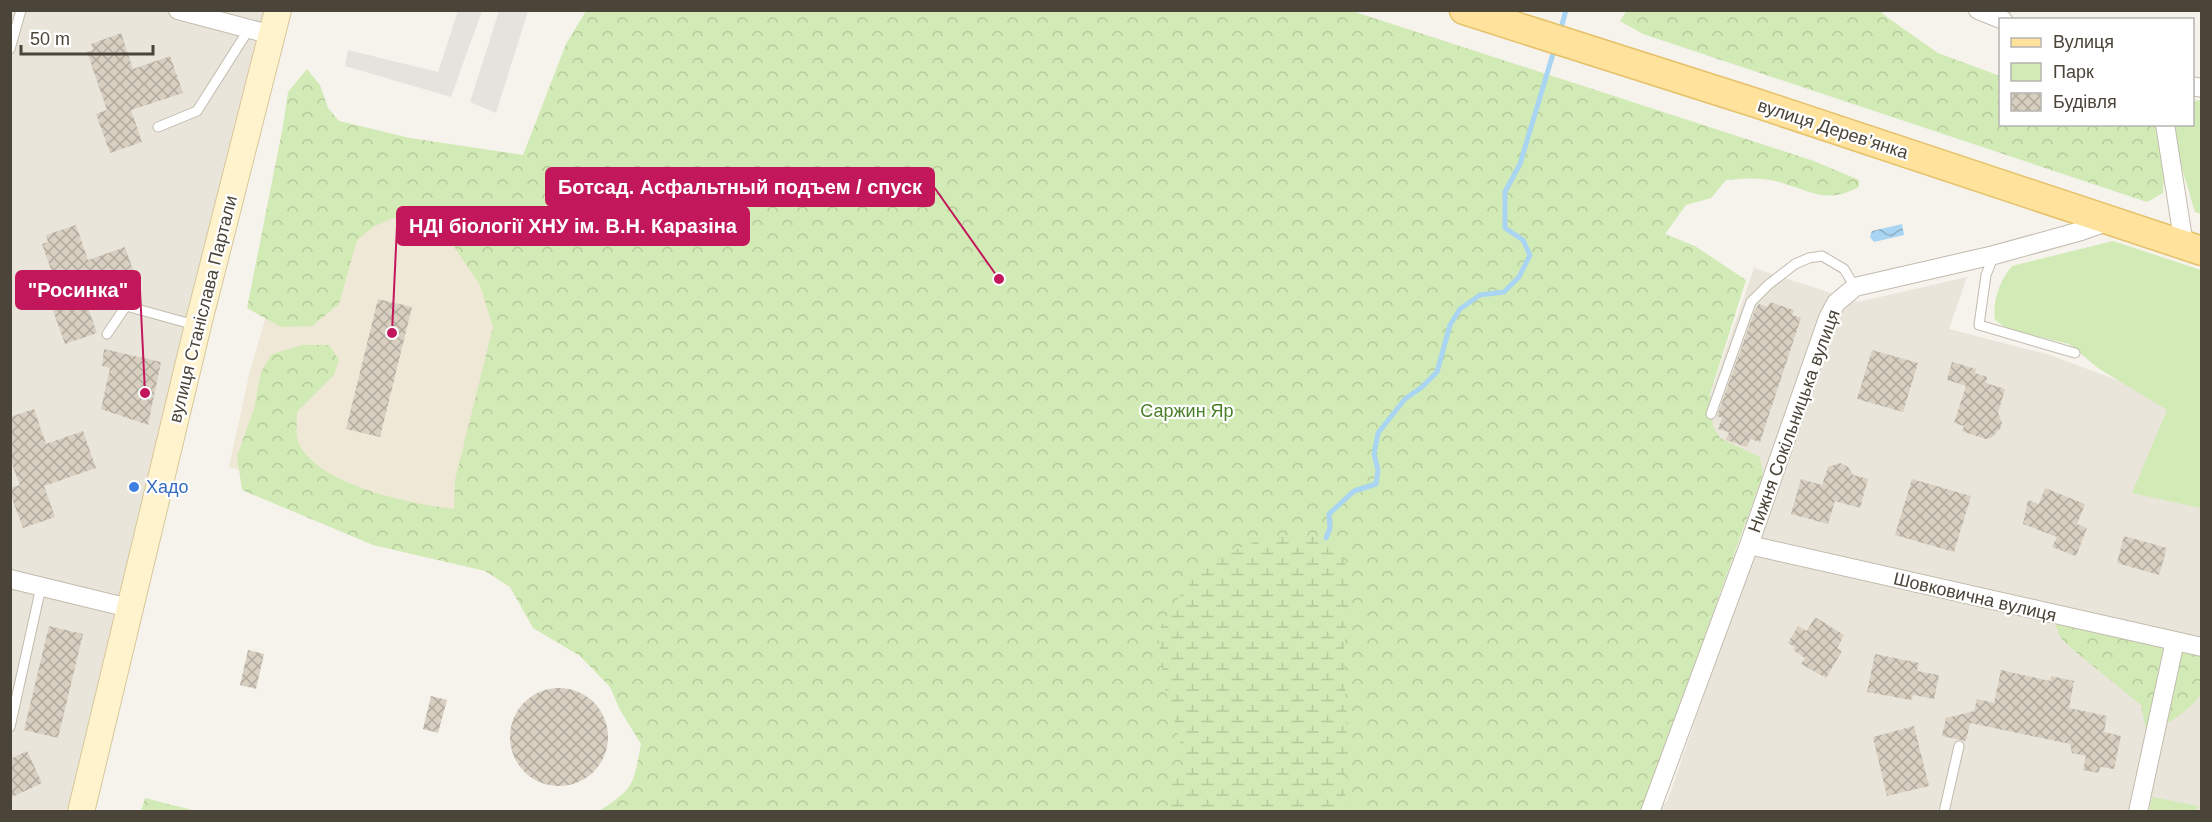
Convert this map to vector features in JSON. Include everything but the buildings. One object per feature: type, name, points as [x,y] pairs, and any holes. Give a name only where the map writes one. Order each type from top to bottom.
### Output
[{"type":"main road","name":"вулиця Дерев’янка","points":[[1464,10],[1759,104],[2193,248]]},
{"type":"street","points":[[178,10],[266,25]]},
{"type":"street","points":[[1978,10],[1999,18]]},
{"type":"street","name":"вулиця Станіслава Партали","points":[[81,812],[198,325],[266,25]]},
{"type":"street","points":[[2165,126],[2193,248]]},
{"type":"street","points":[[1855,287],[1994,255],[2112,220]]},
{"type":"street","name":"Нижня Сокільницька вулиця","points":[[1650,812],[1749,545],[1828,318],[1836,303],[1855,287]]},
{"type":"street","name":"Шовковична вулиця","points":[[1749,545],[2202,647]]},
{"type":"street","points":[[10,579],[129,608]]},
{"type":"street","points":[[2138,812],[2175,641]]},
{"type":"lane","points":[[10,50],[21,10]]},
{"type":"lane","points":[[158,127],[197,111],[266,25]]},
{"type":"lane","points":[[1994,255],[1986,275],[1979,325],[2075,352]]},
{"type":"lane","points":[[1712,414],[1751,302],[1768,285],[1795,264],[1822,256],[1844,269],[1855,287]]},
{"type":"lane","points":[[107,334],[126,306],[198,325]]},
{"type":"lane","points":[[10,727],[41,587]]},
{"type":"lane","points":[[1944,812],[1959,746]]},
{"type":"shaded area","points":[[10,11],[270,11],[75,811],[11,811]]},
{"type":"shaded area","points":[[458,11],[482,11],[451,97],[345,66],[348,50],[438,72]]},
{"type":"shaded area","points":[[499,11],[528,11],[496,113],[470,102]]},
{"type":"shaded area","points":[[311,160],[536,180],[474,538],[229,467],[249,375]]},
{"type":"shaded area","points":[[1754,268],[1858,302],[1967,277],[1949,329],[2050,355],[2171,400],[2201,504],[2201,811],[1659,812],[1668,799],[1762,528],[1672,505]]},
{"type":"green space","points":[[1627,10],[1881,11],[1938,53],[1999,76],[1999,126],[2155,126],[2164,177],[2163,193],[2147,202],[1643,34],[1620,21]]},
{"type":"green space","name":"Саржин Яр","points":[[586,11],[1352,11],[1814,161],[1859,180],[1859,187],[1829,196],[1768,180],[1747,178],[1726,180],[1711,198],[1686,205],[1665,234],[1695,246],[1746,280],[1710,394],[1713,427],[1720,438],[1760,457],[1763,474],[1642,811],[599,811],[626,791],[634,777],[641,744],[620,710],[610,687],[580,656],[533,628],[510,587],[485,571],[373,545],[242,490],[237,456],[254,409],[261,372],[272,354],[303,345],[329,345],[339,360],[334,375],[297,412],[298,441],[310,459],[346,482],[369,490],[415,503],[454,509],[455,480],[493,327],[480,285],[436,220],[423,212],[403,214],[375,226],[357,240],[339,304],[312,326],[281,327],[247,308],[288,92],[307,69],[320,85],[328,108],[339,121],[410,138],[523,155],[566,44]]},
{"type":"green space","points":[[2201,100],[2201,214],[2195,212],[2171,132],[2172,126],[2194,126],[2194,101]]},
{"type":"green space","points":[[2113,241],[2201,270],[2201,508],[2132,493],[2167,410],[2098,368],[2069,344],[2008,329],[1995,320],[1998,291],[2012,266]]},
{"type":"green space","points":[[1294,534],[1326,538],[1345,561],[1350,592],[1344,648],[1348,764],[1342,779],[1349,811],[1167,811],[1172,783],[1187,767],[1164,684],[1158,632],[1173,605],[1194,578],[1226,554],[1259,540]]},
{"type":"green space","points":[[2054,621],[2201,654],[2203,678],[2198,699],[2185,711],[2147,736],[2141,705],[2071,648],[2060,637]]},
{"type":"green space","points":[[2152,797],[2198,806],[2196,811],[2149,811]]},
{"type":"green space","points":[[145,798],[196,811],[141,811]]},
{"type":"water","points":[[1902,224],[1904,235],[1874,242],[1870,237],[1872,231]]},
{"type":"waterway","points":[[1560,32],[1566,10]]},
{"type":"waterway","points":[[1326,538],[1330,528],[1329,514],[1354,491],[1376,484],[1378,470],[1374,454],[1378,433],[1405,399],[1437,372],[1450,325],[1460,309],[1480,295],[1504,292],[1519,277],[1530,255],[1523,240],[1505,228],[1505,192],[1520,164],[1555,47]]},
{"type":"place","name":"Ботсад. Асфальтный подъем / спуск","points":[[999,279]]},
{"type":"place","name":"НДІ біології ХНУ ім. В.Н. Каразіна","points":[[392,333]]},
{"type":"place","name":"\"Росинка\"","points":[[145,393]]},
{"type":"place","name":"Хадо","points":[[134,487]]}]
